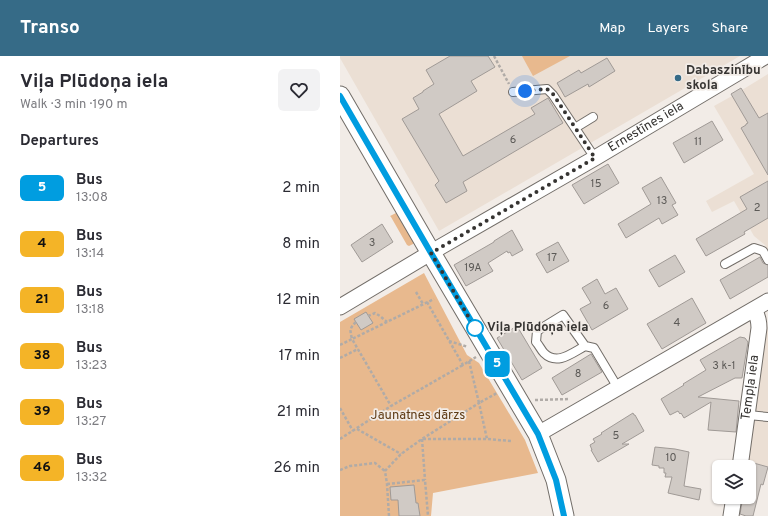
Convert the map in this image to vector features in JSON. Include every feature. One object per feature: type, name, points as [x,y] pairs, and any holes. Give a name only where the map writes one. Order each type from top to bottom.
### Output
[{"type":"street","name":"Ernestīnes iela","points":[[340,307],[766,56]]},
{"type":"street","points":[[340,96],[538,434],[556,480],[564,516]]},
{"type":"street","points":[[538,434],[768,301]]},
{"type":"street","name":"Tempļa iela","points":[[741,460],[759,328],[757,314],[754,310]]},
{"type":"street","points":[[731,516],[733,504]]},
{"type":"lane","points":[[514,92],[547,89],[553,94],[595,158]]},
{"type":"lane","points":[[575,128],[593,117]]},
{"type":"lane","points":[[725,264],[754,248],[762,251],[768,260]]},
{"type":"lane","points":[[585,346],[563,315],[537,331],[536,342],[545,353],[554,359],[563,358],[585,346],[594,348],[618,388]]},
{"type":"lane","points":[[748,415],[768,417]]},
{"type":"path","points":[[494,56],[514,92]]},
{"type":"path","points":[[416,292],[423,304]]},
{"type":"path","points":[[340,345],[434,299]]},
{"type":"path","points":[[427,302],[463,365]]},
{"type":"path","points":[[368,316],[375,313],[387,322]]},
{"type":"path","points":[[356,322],[350,331],[352,339],[391,406]]},
{"type":"path","points":[[449,340],[470,348]]},
{"type":"path","points":[[340,358],[358,349]]},
{"type":"path","points":[[340,439],[391,406],[476,357]]},
{"type":"path","points":[[469,361],[486,439]]},
{"type":"path","points":[[385,471],[401,454],[422,439],[500,391]]},
{"type":"path","points":[[519,401],[571,399]]},
{"type":"path","points":[[340,408],[355,430],[401,454]]},
{"type":"path","points":[[422,439],[486,439],[511,441]]},
{"type":"path","points":[[422,439],[428,516]]},
{"type":"path","points":[[340,470],[350,466],[375,463],[385,471],[389,516]]},
{"type":"path","points":[[387,484],[425,480]]},
{"type":"shaded area","points":[[340,56],[740,56],[439,231]]},
{"type":"shaded area","points":[[768,74],[768,251],[765,245],[754,236],[734,201],[712,212],[706,201],[754,174],[714,106],[732,96],[739,108],[749,101],[742,90]]},
{"type":"shaded area","points":[[768,326],[768,467],[756,464],[756,460],[747,460],[752,416]]},
{"type":"green space","points":[[522,56],[570,56],[533,76]]},
{"type":"green space","points":[[396,213],[415,242],[409,246],[390,216]]},
{"type":"green space","name":"Jaunatnes dārzs","points":[[424,273],[467,355],[479,363],[525,440],[538,473],[433,493],[431,516],[340,516],[340,322]]},
{"type":"building","points":[[450,56],[488,56],[495,67],[471,81],[477,91],[439,114],[463,156],[535,114],[531,108],[548,98],[563,123],[463,182],[467,191],[446,203],[435,185],[439,181],[402,119],[419,109],[413,98],[434,84],[426,70]]},
{"type":"building","points":[[607,58],[615,71],[589,87],[588,84],[565,97],[557,83],[579,70],[581,73]]},
{"type":"building","points":[[741,88],[759,118],[768,113],[768,175],[741,128],[748,123],[731,94]]},
{"type":"building","points":[[712,121],[723,140],[684,163],[673,143]]},
{"type":"building","points":[[608,164],[619,183],[584,204],[572,185]]},
{"type":"building","points":[[661,177],[676,203],[672,205],[678,215],[662,224],[659,218],[626,238],[618,224],[651,204],[642,188]]},
{"type":"building","points":[[768,181],[768,218],[744,232],[745,234],[706,256],[696,239],[747,209],[740,197]]},
{"type":"building","points":[[382,224],[393,242],[362,262],[351,245]]},
{"type":"building","points":[[512,230],[523,250],[512,256],[510,252],[508,253],[507,251],[488,263],[493,271],[466,286],[454,265]]},
{"type":"building","points":[[558,242],[569,261],[547,273],[536,254]]},
{"type":"building","points":[[675,255],[685,272],[659,287],[649,270]]},
{"type":"building","points":[[760,257],[763,263],[768,265],[768,277],[730,299],[720,280]]},
{"type":"building","points":[[597,279],[605,294],[616,288],[628,309],[592,330],[580,309],[591,303],[582,288]]},
{"type":"building","points":[[692,298],[706,323],[662,349],[647,324]]},
{"type":"building","points":[[366,312],[373,323],[361,330],[354,319]]},
{"type":"building","points":[[517,326],[542,368],[522,380],[497,338]]},
{"type":"building","points":[[740,337],[745,338],[748,342],[742,378],[735,378],[698,397],[739,401],[736,432],[708,430],[711,402],[684,418],[678,411],[670,415],[661,399],[706,370],[700,360]]},
{"type":"building","points":[[591,354],[602,372],[562,395],[552,378]]},
{"type":"building","points":[[633,413],[644,431],[622,444],[629,444],[598,462],[591,450],[590,445],[595,442],[593,439]]},
{"type":"building","points":[[655,447],[689,452],[684,486],[701,489],[699,500],[668,493],[672,477],[665,477],[666,473],[664,473],[664,468],[659,468],[659,466],[652,465]]},
{"type":"building","points":[[756,464],[768,467],[763,485],[761,484],[756,504]]},
{"type":"building","points":[[414,485],[416,503],[418,503],[420,516],[399,516],[398,500],[391,500],[390,487]]},
{"type":"building","points":[[742,504],[756,504],[753,516],[740,514]]},
{"type":"bus line","name":"5","points":[[340,96],[538,434],[556,480],[564,516]]},
{"type":"place","name":"Dabaszinību skola","points":[[678,78]]},
{"type":"place","name":"Viļa Plūdoņa iela","points":[[475,328]]},
{"type":"route","points":[[475,328],[431,253],[595,158],[553,94],[547,89],[525,91]]}]
